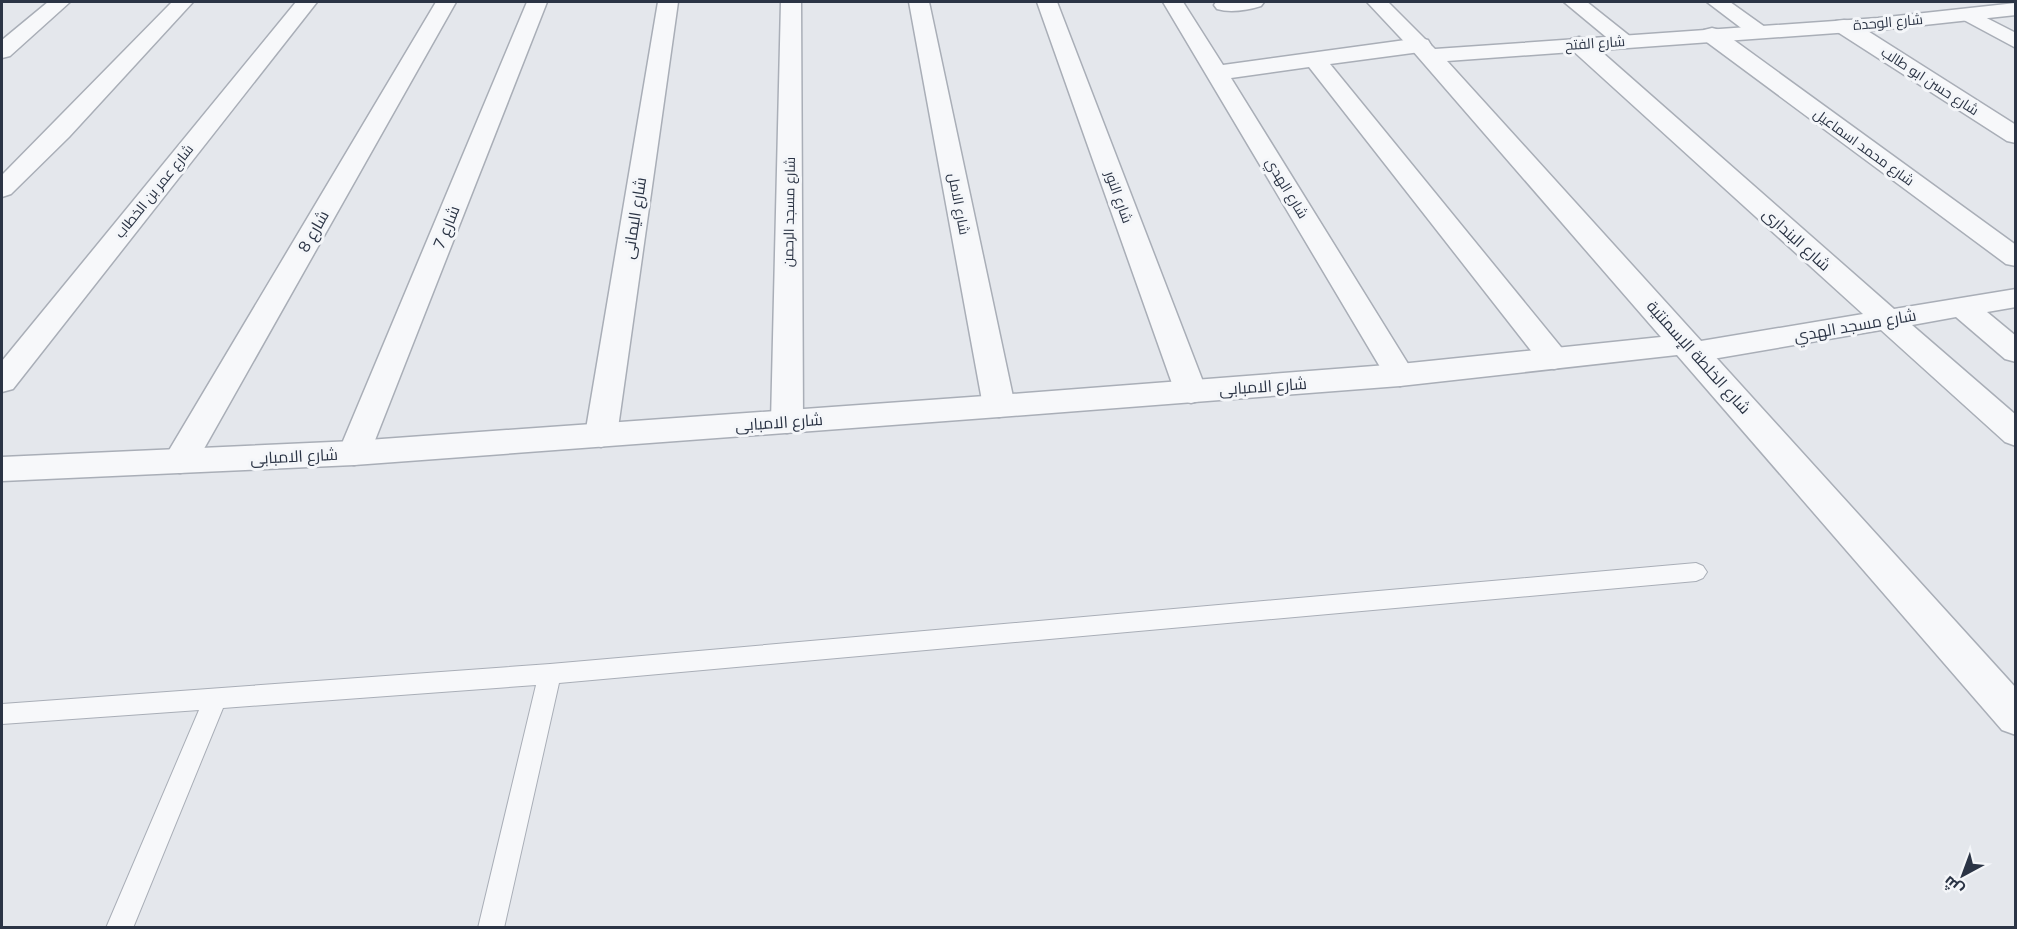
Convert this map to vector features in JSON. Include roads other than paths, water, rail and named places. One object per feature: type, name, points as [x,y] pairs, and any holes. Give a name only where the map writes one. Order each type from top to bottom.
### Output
[{"type":"street","points":[[2,51],[60,2]]},
{"type":"street","points":[[2,189],[60,132],[183,2]]},
{"type":"street","name":"شارع عمر بن الخطاب","points":[[2,381],[308,2]]},
{"type":"street","name":"شارع 8","points":[[180,461],[447,2]]},
{"type":"street","name":"شارع 7","points":[[354,453],[537,2]]},
{"type":"street","name":"شارع اليمانى","points":[[600,435],[668,2]]},
{"type":"street","name":"شارع مسجد الرحمن","points":[[787,422],[791,2]]},
{"type":"street","name":"شارع الامل","points":[[919,2],[999,406]]},
{"type":"street","name":"شارع النور","points":[[1047,2],[1191,392]]},
{"type":"street","name":"شارع الهدي","points":[[1173,2],[1400,375]]},
{"type":"street","points":[[1224,5],[1254,2]]},
{"type":"street","name":"شارع الخلطة الإسمنتية","points":[[1377,2],[1425,51],[1691,348],[2016,717]]},
{"type":"street","points":[[1574,2],[1624,41]]},
{"type":"street","points":[[1717,2],[1761,32]]},
{"type":"street","points":[[1992,9],[2016,42]]},
{"type":"street","name":"شارع الوحدة","points":[[1761,32],[1847,16],[1878,24],[1992,9]]},
{"type":"street","name":"شارع حسن ابو طالب","points":[[1847,16],[2016,136]]},
{"type":"street","name":"شارع الفتح","points":[[1217,73],[1314,59],[1761,32]]},
{"type":"street","name":"شارع محمد اسماعيل","points":[[1712,35],[2016,258]]},
{"type":"street","name":"شارع البندارى","points":[[1579,44],[2016,434]]},
{"type":"street","points":[[1314,59],[1554,358]]},
{"type":"street","name":"شارع مسجد الهدي","points":[[1691,348],[1887,320],[2016,298]]},
{"type":"street","points":[[1962,307],[2016,352]]},
{"type":"street","name":"شارع الامبابى","points":[[2,469],[354,453],[787,422],[1400,375],[1554,358],[1691,348]]},
{"type":"lane","points":[[2,714],[550,674],[1696,572]]},
{"type":"lane","points":[[491,927],[550,674]]},
{"type":"lane","points":[[119,927],[216,698]]}]
